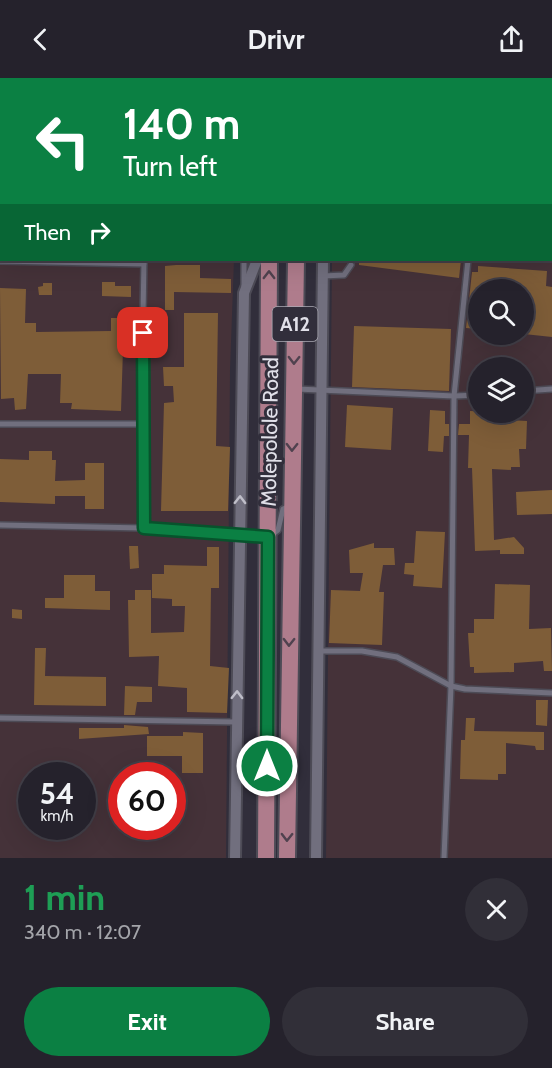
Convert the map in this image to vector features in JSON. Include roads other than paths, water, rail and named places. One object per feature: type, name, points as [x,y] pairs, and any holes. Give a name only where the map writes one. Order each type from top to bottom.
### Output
[{"type":"main road","name":"Molepolole Road","points":[[266,858],[269,261]]},
{"type":"main road","name":"Molepolole Road","points":[[287,858],[296,261]]},
{"type":"street","points":[[235,858],[244,293],[257,261]]},
{"type":"street","points":[[316,858],[323,261]]},
{"type":"lane","points":[[0,261],[144,262],[141,424],[144,528]]},
{"type":"lane","points":[[244,261],[244,293]]},
{"type":"lane","points":[[444,858],[451,686],[454,396],[468,261]]},
{"type":"lane","points":[[323,276],[344,275],[351,265]]},
{"type":"lane","points":[[294,388],[468,395]]},
{"type":"lane","points":[[534,391],[552,389]]},
{"type":"lane","points":[[0,424],[141,424]]},
{"type":"lane","points":[[0,525],[144,528],[268,537],[278,530],[283,509],[291,506]]},
{"type":"lane","points":[[318,651],[362,651],[398,657],[451,686],[465,689],[552,693]]},
{"type":"lane","points":[[0,718],[236,722]]}]
